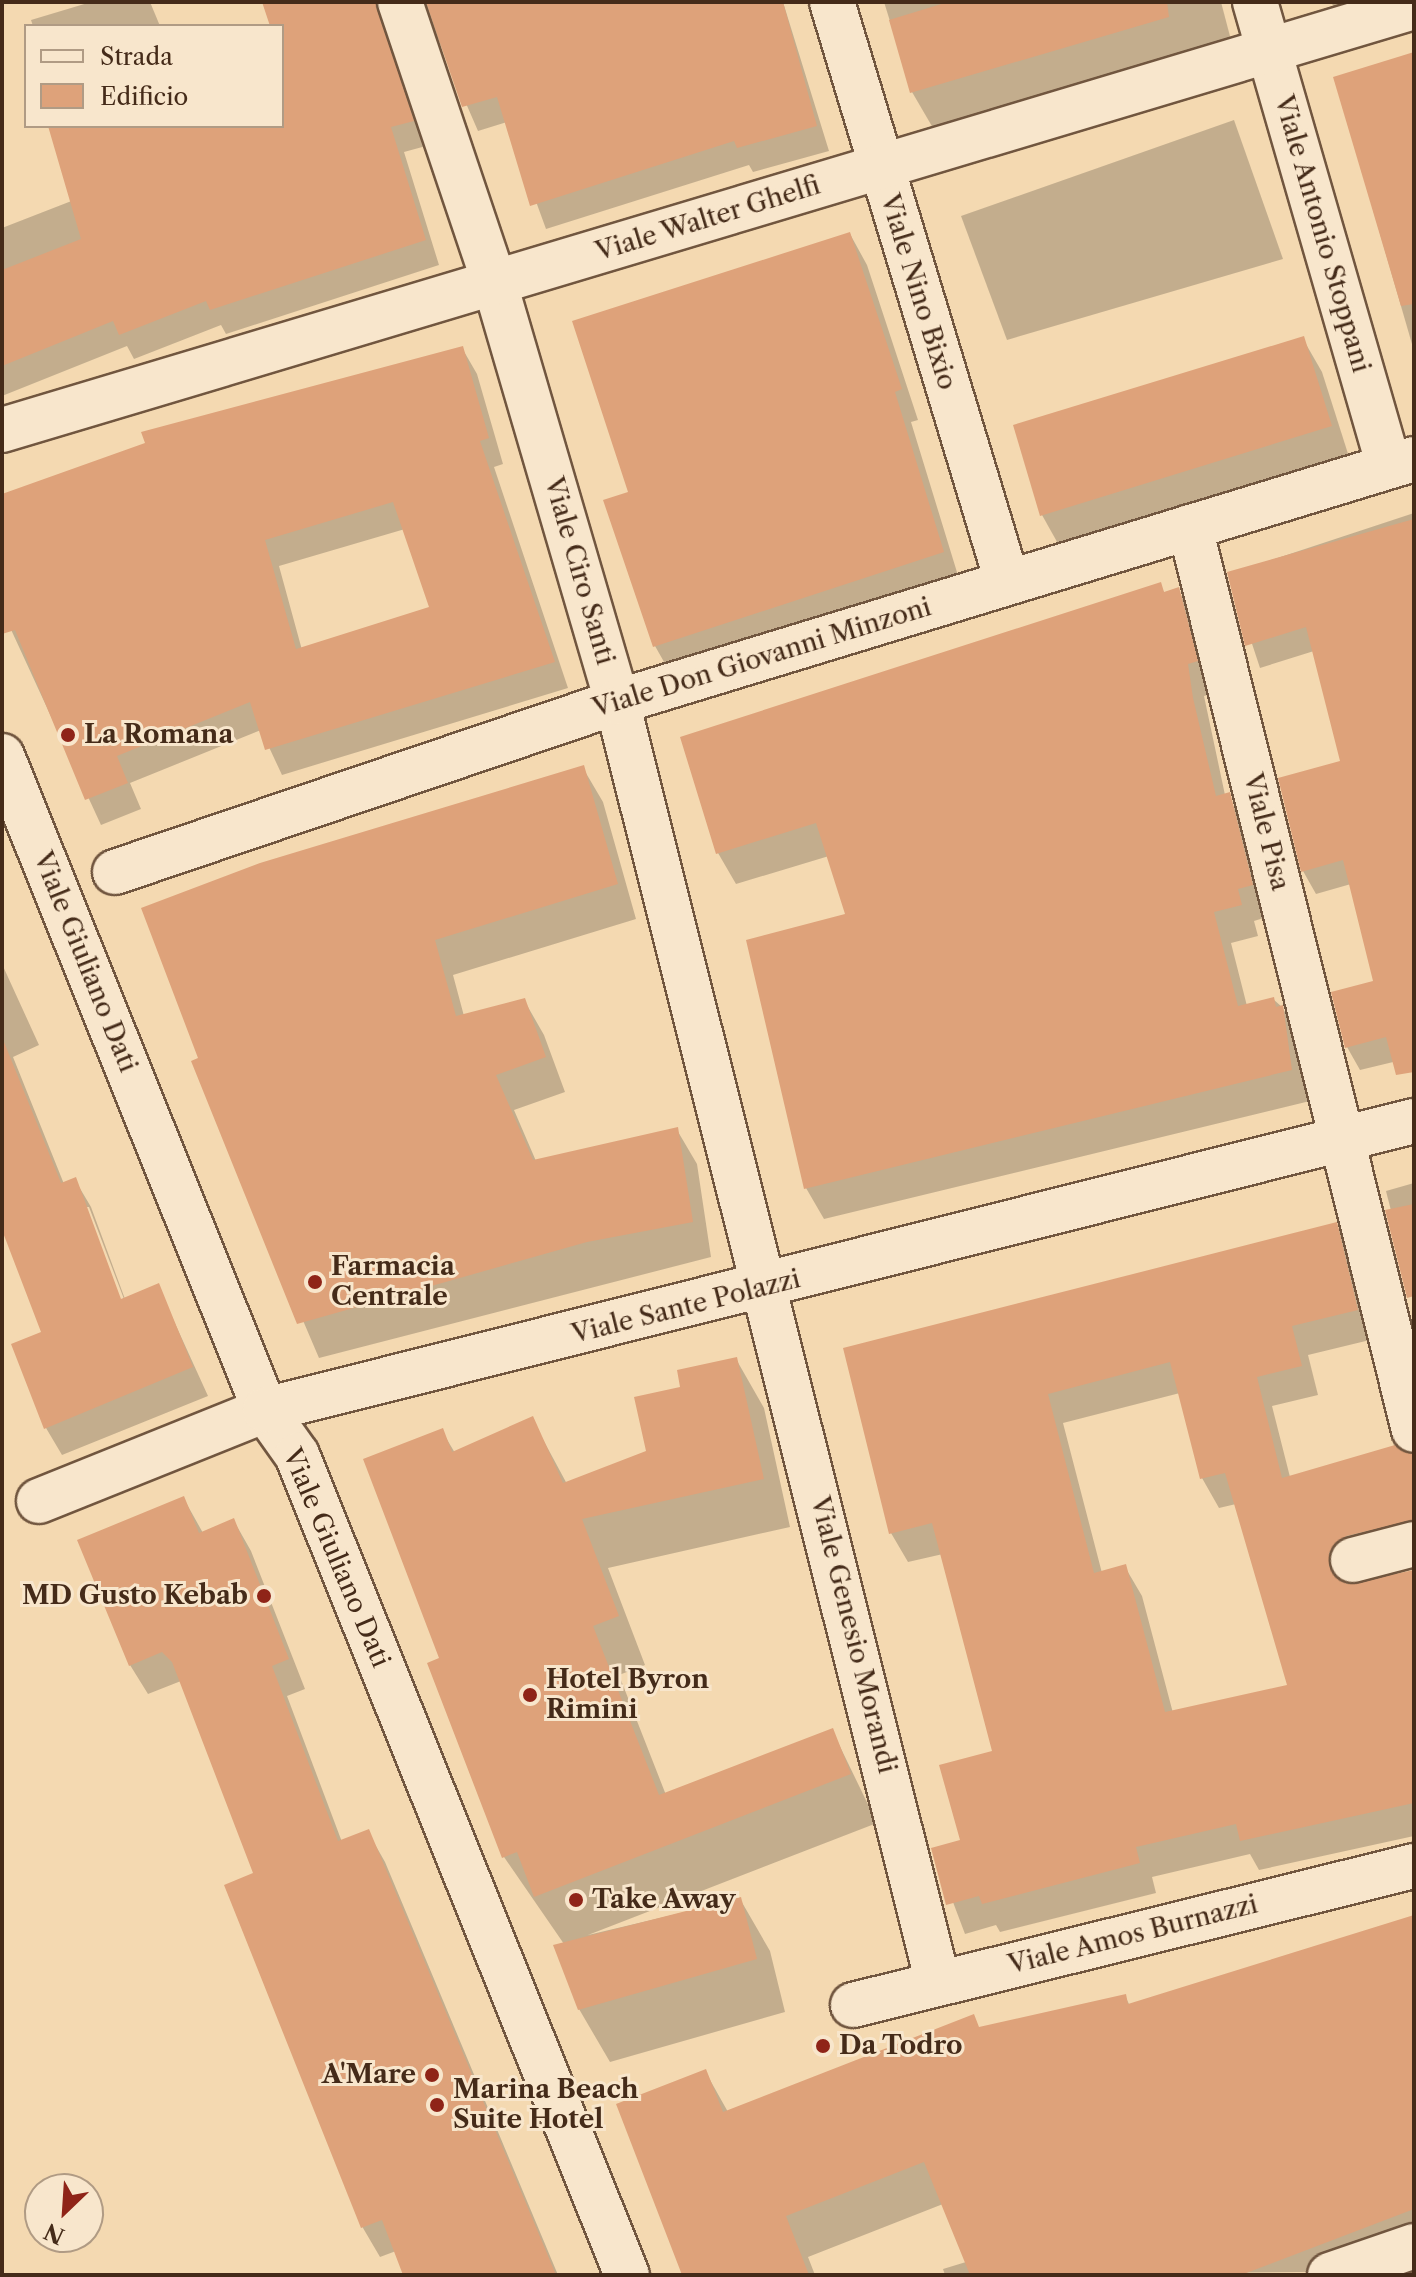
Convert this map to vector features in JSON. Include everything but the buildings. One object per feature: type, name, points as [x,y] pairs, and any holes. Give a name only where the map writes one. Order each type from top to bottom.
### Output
[{"type":"street","name":"Viale Ciro Santi","points":[[400,2],[495,284],[617,702],[767,1288]]},
{"type":"street","name":"Viale Nino Bixio","points":[[832,2],[1007,581]]},
{"type":"street","name":"Viale Antonio Stoppani","points":[[1255,2],[1401,462]]},
{"type":"street","name":"Viale Walter Ghelfi","points":[[2,430],[1414,7]]},
{"type":"street","name":"Viale Don Giovanni Minzoni","points":[[115,872],[617,702],[1401,462]]},
{"type":"street","name":"Viale Pisa","points":[[1190,527],[1342,1137]]},
{"type":"street","name":"Viale Giuliano Dati","points":[[2,756],[265,1410],[297,1455],[627,2275]]},
{"type":"street","name":"Viale Sante Polazzi","points":[[39,1501],[265,1410],[767,1288],[1342,1137],[1414,1121]]},
{"type":"street","points":[[1342,1137],[1414,1430]]},
{"type":"street","name":"Viale Genesio Morandi","points":[[767,1288],[938,1983]]},
{"type":"street","points":[[1353,1560],[1414,1544]]},
{"type":"street","name":"Viale Amos Burnazzi","points":[[853,2005],[1414,1866]]},
{"type":"street","points":[[1330,2275],[1414,2246]]},
{"type":"place","name":"La Romana","points":[[68,735]]},
{"type":"place","name":"Farmacia Centrale","points":[[315,1282]]},
{"type":"place","name":"MD Gusto Kebab","points":[[264,1596]]},
{"type":"place","name":"Hotel Byron Rimini","points":[[530,1695]]},
{"type":"place","name":"Take Away","points":[[576,1900]]},
{"type":"place","name":"Da Todro","points":[[823,2046]]},
{"type":"place","name":"A'Mare","points":[[432,2075]]},
{"type":"place","name":"Marina Beach Suite Hotel","points":[[437,2105]]}]
